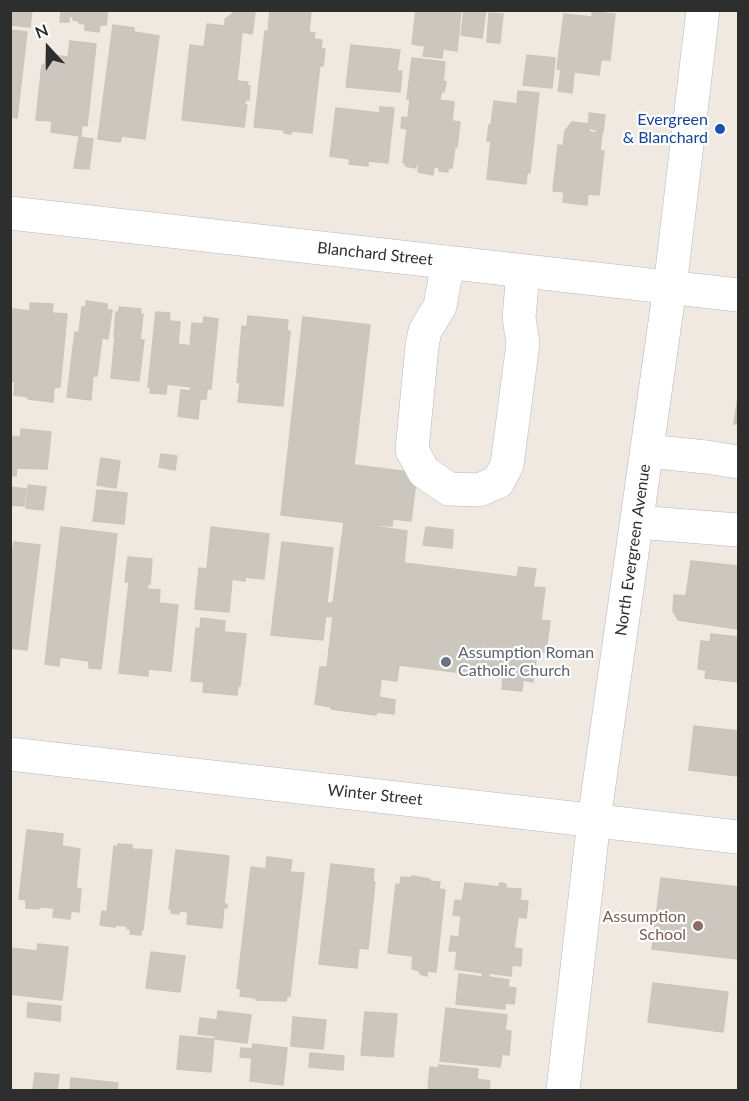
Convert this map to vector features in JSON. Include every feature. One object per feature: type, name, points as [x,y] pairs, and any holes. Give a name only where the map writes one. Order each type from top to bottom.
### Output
[{"type":"street","name":"North Evergreen Avenue","points":[[563,1090],[594,820],[670,287],[703,10]]},
{"type":"street","name":"Blanchard Street","points":[[10,213],[738,295]]},
{"type":"street","points":[[448,262],[440,306],[425,331],[422,346],[412,450],[424,472],[449,489],[479,490],[498,482],[507,465],[523,343],[519,318],[523,271]]},
{"type":"street","points":[[647,451],[738,462]]},
{"type":"street","points":[[637,522],[738,530]]},
{"type":"street","name":"Winter Street","points":[[10,754],[738,837]]},
{"type":"building","points":[[10,10],[32,10],[30,27],[10,25]]},
{"type":"building","points":[[61,10],[108,10],[106,25],[100,25],[99,32],[85,30],[85,24],[73,20],[73,17],[69,16],[69,22],[60,22]]},
{"type":"building","points":[[270,10],[311,10],[309,32],[315,33],[314,39],[322,40],[321,49],[325,49],[323,66],[320,65],[312,133],[292,131],[291,134],[284,133],[284,130],[254,127],[265,31],[268,32]]},
{"type":"building","points":[[416,10],[461,10],[457,51],[443,49],[442,58],[423,56],[425,46],[412,44]]},
{"type":"building","points":[[464,10],[486,10],[482,38],[461,35]]},
{"type":"building","points":[[236,11],[255,13],[252,34],[242,32],[237,81],[248,82],[247,86],[250,86],[249,100],[245,100],[245,105],[247,105],[244,127],[182,120],[190,45],[204,47],[207,24],[225,26],[225,19]]},
{"type":"building","points":[[592,12],[615,14],[610,60],[601,60],[599,75],[574,72],[572,93],[558,91],[561,70],[557,69],[564,14],[592,17]]},
{"type":"building","points":[[489,13],[503,14],[500,43],[487,42]]},
{"type":"building","points":[[113,25],[134,28],[134,32],[159,36],[145,139],[122,136],[120,142],[98,139]]},
{"type":"building","points":[[10,30],[27,32],[17,118],[10,117]]},
{"type":"building","points":[[70,41],[96,44],[87,126],[82,125],[81,136],[51,132],[52,121],[36,120],[42,65],[45,65],[46,54],[68,57]]},
{"type":"building","points":[[351,45],[400,50],[397,71],[402,71],[400,92],[346,87]]},
{"type":"building","points":[[527,55],[555,58],[552,88],[523,85]]},
{"type":"building","points":[[412,58],[445,62],[443,81],[446,82],[440,100],[454,102],[452,121],[460,122],[452,168],[448,168],[448,172],[439,171],[439,167],[434,167],[433,175],[418,172],[419,165],[416,164],[416,168],[405,166],[406,162],[403,163],[407,129],[401,128],[402,117],[408,118],[410,99],[407,99]]},
{"type":"building","points":[[518,91],[539,93],[530,173],[527,173],[526,184],[487,179],[491,141],[487,141],[494,101],[517,104]]},
{"type":"building","points":[[380,107],[394,108],[388,163],[368,161],[368,166],[349,164],[350,159],[330,156],[336,108],[380,113]]},
{"type":"building","points":[[589,113],[605,115],[603,132],[589,128],[589,132],[602,133],[600,151],[604,151],[599,195],[588,194],[587,205],[563,202],[564,192],[553,191],[558,145],[563,146],[565,131],[572,122],[589,124]]},
{"type":"building","points":[[79,137],[93,139],[89,169],[74,168]]},
{"type":"building","points":[[86,301],[107,304],[107,310],[112,310],[108,339],[102,338],[97,376],[93,376],[91,400],[67,397],[75,332],[79,333],[82,307],[86,307]]},
{"type":"building","points":[[30,303],[53,304],[52,313],[67,314],[60,387],[54,388],[53,402],[14,395],[15,382],[10,381],[10,313],[13,314],[13,309],[30,311]]},
{"type":"building","points":[[119,307],[141,309],[140,314],[143,314],[140,340],[144,340],[139,381],[111,378],[116,312],[119,312]]},
{"type":"building","points":[[156,312],[170,313],[169,321],[180,322],[178,344],[190,346],[192,323],[203,324],[204,317],[218,319],[211,389],[207,389],[206,399],[200,399],[198,419],[178,416],[181,390],[190,391],[191,387],[167,384],[166,394],[150,393],[151,388],[148,387]]},
{"type":"building","points":[[248,316],[288,320],[287,331],[290,331],[283,406],[238,402],[240,383],[237,382],[242,326],[247,327]]},
{"type":"building","points":[[303,317],[370,325],[354,465],[417,473],[411,521],[393,519],[392,526],[377,526],[281,515]]},
{"type":"building","points":[[738,397],[738,424],[734,424]]},
{"type":"building","points":[[21,429],[51,432],[47,469],[18,468]]},
{"type":"building","points":[[10,436],[19,437],[16,476],[10,475]]},
{"type":"building","points":[[161,454],[177,456],[175,470],[159,467]]},
{"type":"building","points":[[101,458],[120,461],[116,488],[97,485]]},
{"type":"building","points":[[28,485],[46,487],[43,510],[26,508]]},
{"type":"building","points":[[10,487],[26,489],[24,506],[12,505],[10,513]]},
{"type":"building","points":[[97,490],[127,493],[124,524],[93,521]]},
{"type":"building","points":[[344,522],[407,531],[404,563],[517,577],[519,567],[536,569],[533,587],[545,588],[541,620],[550,621],[546,652],[537,651],[533,682],[523,680],[522,691],[502,689],[503,678],[399,665],[397,681],[381,679],[379,697],[395,700],[394,714],[377,712],[376,715],[331,709],[331,707],[315,704],[320,667],[327,667],[333,617],[326,616],[328,603],[333,603]]},
{"type":"building","points":[[61,527],[117,534],[101,669],[89,668],[89,661],[60,657],[59,666],[45,664]]},
{"type":"building","points":[[211,527],[269,534],[264,579],[245,577],[245,581],[232,579],[229,612],[195,609],[199,568],[207,569]]},
{"type":"building","points":[[426,527],[453,530],[452,548],[423,545]]},
{"type":"building","points":[[14,542],[40,545],[27,650],[10,648],[10,554],[12,554]]},
{"type":"building","points":[[282,542],[333,548],[323,640],[271,635]]},
{"type":"building","points":[[128,557],[152,559],[150,584],[148,583],[147,589],[160,590],[159,603],[178,605],[171,671],[148,669],[148,676],[119,673],[129,582],[125,582]]},
{"type":"building","points":[[691,561],[738,566],[738,629],[678,620],[673,611],[674,595],[686,596]]},
{"type":"building","points":[[201,618],[225,621],[224,632],[246,634],[237,695],[203,692],[204,682],[191,681],[196,628],[200,629]]},
{"type":"building","points":[[711,634],[738,637],[738,682],[705,678],[706,670],[698,669],[701,641],[710,642]]},
{"type":"building","points":[[694,726],[738,731],[738,776],[689,770]]},
{"type":"building","points":[[27,830],[63,834],[62,846],[80,849],[76,888],[81,889],[79,912],[71,911],[70,919],[53,917],[54,908],[26,908],[26,900],[19,899]]},
{"type":"building","points":[[118,844],[132,845],[132,849],[152,850],[141,935],[130,934],[131,929],[127,929],[127,926],[100,925],[102,911],[107,912],[114,846],[118,847]]},
{"type":"building","points":[[176,850],[229,856],[224,904],[227,904],[227,908],[224,907],[222,928],[187,924],[188,912],[171,913],[172,909],[169,909]]},
{"type":"building","points":[[267,857],[292,860],[290,872],[304,873],[290,996],[287,996],[286,1001],[256,1000],[256,998],[240,996],[241,989],[237,988],[251,867],[266,869]]},
{"type":"building","points":[[331,864],[374,869],[373,882],[375,882],[368,949],[359,948],[357,968],[319,964]]},
{"type":"building","points":[[412,876],[440,882],[439,889],[445,890],[436,972],[427,971],[427,976],[412,969],[413,956],[388,953],[396,884],[400,885],[401,877],[411,878]]},
{"type":"building","points":[[661,878],[738,887],[738,959],[652,949]]},
{"type":"building","points":[[465,883],[499,887],[500,883],[506,884],[506,888],[521,889],[520,900],[528,901],[526,918],[518,917],[514,948],[522,949],[521,966],[512,965],[511,976],[489,973],[489,977],[509,980],[508,987],[516,988],[514,1004],[505,1003],[505,1009],[456,1004],[459,974],[482,977],[483,973],[455,969],[457,951],[449,951],[451,936],[459,937],[461,916],[453,915],[455,900],[462,901]]},
{"type":"building","points":[[38,944],[68,947],[62,1000],[10,994],[10,948],[37,951]]},
{"type":"building","points":[[151,952],[185,956],[180,992],[146,988]]},
{"type":"building","points":[[653,983],[728,992],[723,1032],[648,1022]]},
{"type":"building","points":[[28,1003],[61,1006],[60,1021],[27,1017]]},
{"type":"building","points":[[446,1008],[507,1015],[505,1030],[511,1031],[509,1055],[502,1054],[500,1067],[440,1061]]},
{"type":"building","points":[[218,1011],[251,1015],[247,1043],[215,1039]]},
{"type":"building","points":[[365,1012],[397,1014],[393,1057],[361,1055]]},
{"type":"building","points":[[293,1017],[326,1020],[323,1049],[291,1046]]},
{"type":"building","points":[[200,1018],[217,1020],[215,1036],[198,1034]]},
{"type":"building","points":[[180,1036],[214,1039],[211,1072],[177,1069]]},
{"type":"building","points":[[253,1044],[287,1048],[283,1085],[250,1081],[252,1058],[240,1057],[241,1048],[252,1049]]},
{"type":"building","points":[[310,1053],[344,1056],[343,1070],[309,1067]]},
{"type":"building","points":[[439,1065],[478,1069],[477,1079],[490,1081],[489,1090],[428,1090],[430,1067],[438,1068]]},
{"type":"building","points":[[35,1073],[59,1075],[57,1090],[33,1090]]},
{"type":"building","points":[[71,1078],[118,1083],[117,1090],[70,1090]]},
{"type":"place","name":"Evergreen & Blanchard","points":[[720,129]]},
{"type":"place","name":"Assumption Roman Catholic Church","points":[[446,662]]},
{"type":"place","name":"Assumption School","points":[[698,926]]}]
